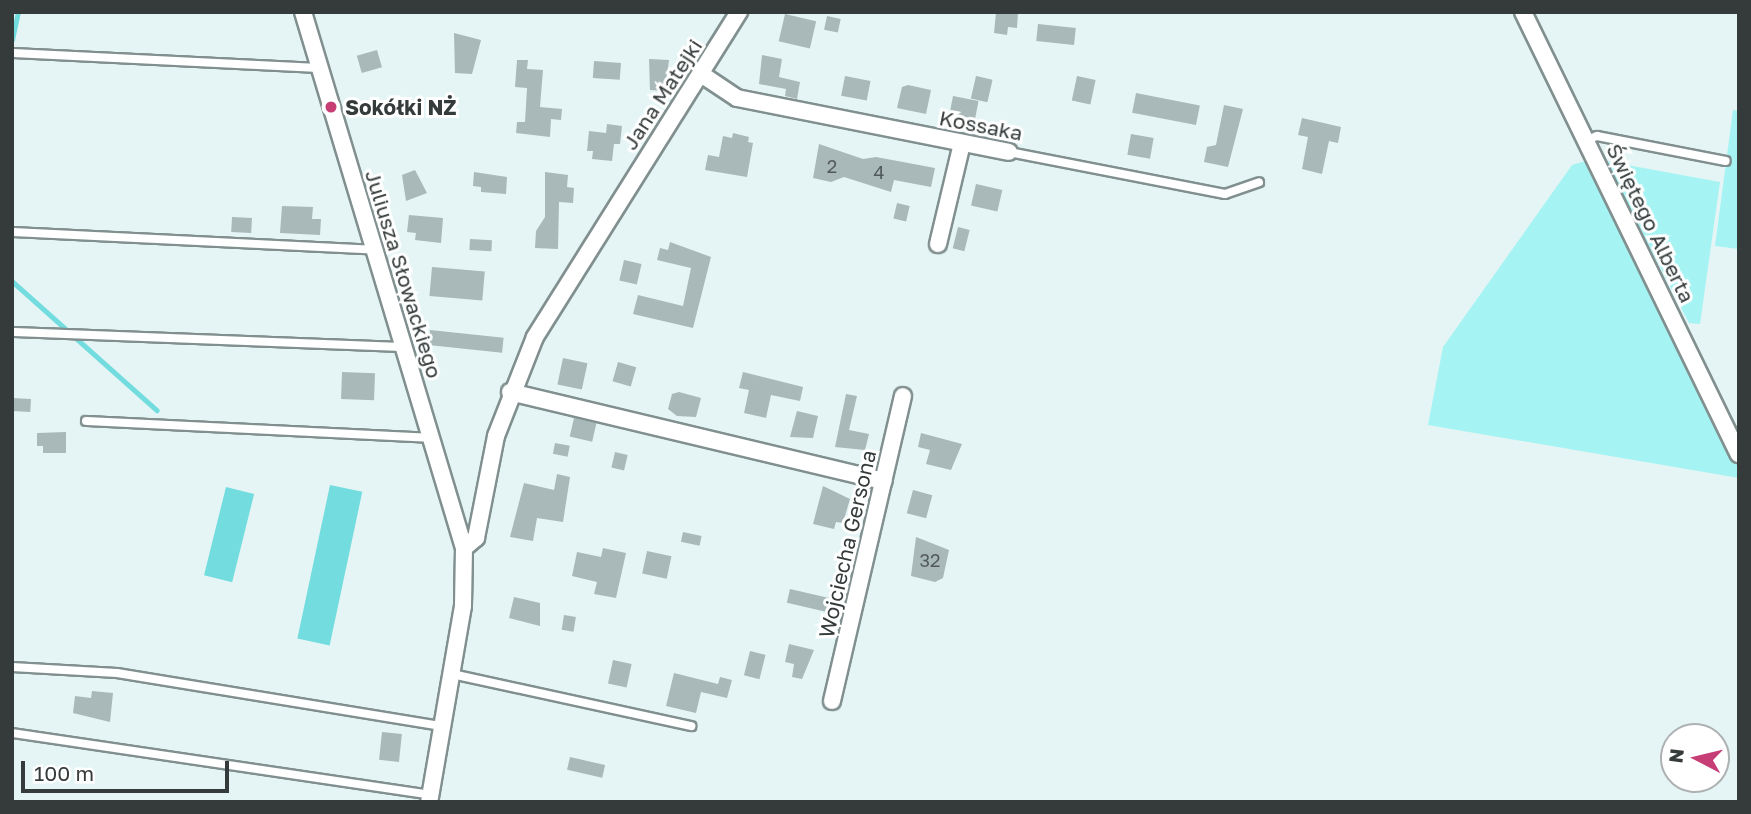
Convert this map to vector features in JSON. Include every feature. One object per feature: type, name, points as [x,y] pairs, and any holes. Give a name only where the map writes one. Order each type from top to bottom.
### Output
[{"type":"street","name":"Juliusza Słowackiego","points":[[303,12],[464,548],[464,606],[429,798]]},
{"type":"street","name":"Jana Matejki","points":[[620,197],[739,12]]},
{"type":"street","name":"Świętego Alberta","points":[[1523,12],[1739,453]]},
{"type":"street","name":"Kossaka","points":[[701,74],[737,98],[1009,152]]},
{"type":"street","points":[[938,244],[962,143]]},
{"type":"street","name":"Juliusza Słowackiego","points":[[464,548],[476,538],[510,392],[535,337],[620,197]]},
{"type":"street","points":[[510,392],[884,481]]},
{"type":"street","name":"Wojciecha Gersona","points":[[832,701],[903,396]]},
{"type":"lane","points":[[12,53],[320,68]]},
{"type":"lane","points":[[1587,140],[1597,136],[1726,161]]},
{"type":"lane","name":"Kossaka","points":[[1009,152],[1225,194],[1259,182]]},
{"type":"lane","points":[[12,232],[374,250]]},
{"type":"lane","points":[[12,332],[404,347]]},
{"type":"lane","points":[[86,421],[430,438]]},
{"type":"lane","points":[[12,667],[117,673],[443,726]]},
{"type":"lane","points":[[452,674],[691,726]]},
{"type":"lane","points":[[12,733],[429,798]]},
{"type":"shaded area","points":[[1733,110],[1739,111],[1739,249],[1715,246]]},
{"type":"shaded area","points":[[1589,160],[1739,468],[1739,478],[1428,425],[1443,347],[1572,165]]},
{"type":"shaded area","points":[[1605,161],[1720,182],[1700,324],[1689,323]]},
{"type":"shaded area","points":[[330,485],[362,492],[330,645],[297,639]]},
{"type":"shaded area","points":[[226,487],[254,494],[232,582],[204,575]]},
{"type":"building","points":[[996,12],[1018,12],[1017,28],[1008,27],[1007,35],[994,33]]},
{"type":"building","points":[[785,14],[816,21],[810,48],[779,41]]},
{"type":"building","points":[[827,16],[841,19],[838,33],[824,30]]},
{"type":"building","points":[[1038,24],[1076,28],[1074,45],[1036,41]]},
{"type":"building","points":[[454,33],[481,40],[472,74],[455,73]]},
{"type":"building","points":[[377,50],[382,67],[362,73],[357,56]]},
{"type":"building","points":[[762,55],[782,59],[779,77],[800,82],[797,99],[785,96],[786,89],[759,84]]},
{"type":"building","points":[[649,59],[669,60],[665,91],[650,90]]},
{"type":"building","points":[[517,60],[528,60],[527,69],[543,70],[540,107],[562,109],[561,120],[551,119],[550,137],[516,133],[517,122],[525,122],[527,88],[515,87]]},
{"type":"building","points":[[594,61],[621,63],[620,80],[593,78]]},
{"type":"building","points":[[845,76],[871,81],[867,101],[841,96]]},
{"type":"building","points":[[976,76],[993,80],[987,102],[971,98]]},
{"type":"building","points":[[1077,76],[1096,80],[1090,104],[1072,100]]},
{"type":"building","points":[[908,85],[931,90],[926,114],[897,108],[902,87]]},
{"type":"building","points":[[1136,93],[1200,105],[1196,125],[1132,113]]},
{"type":"building","points":[[953,96],[979,101],[975,119],[950,114]]},
{"type":"building","points":[[1224,105],[1243,109],[1228,167],[1204,162],[1207,147],[1216,145]]},
{"type":"building","points":[[1302,118],[1341,127],[1338,143],[1329,141],[1322,174],[1302,169],[1308,137],[1298,135]]},
{"type":"building","points":[[607,124],[622,126],[620,144],[614,144],[612,161],[592,159],[593,151],[587,151],[589,131],[606,133]]},
{"type":"building","points":[[733,133],[749,137],[748,142],[753,143],[747,177],[705,170],[708,155],[719,157],[723,136],[732,138]]},
{"type":"building","points":[[1131,134],[1154,138],[1150,159],[1127,155]]},
{"type":"building","points":[[819,144],[863,159],[876,157],[935,168],[931,187],[894,180],[891,192],[844,177],[831,182],[813,178]]},
{"type":"building","points":[[415,170],[427,193],[406,201],[402,175]]},
{"type":"building","points":[[474,172],[507,177],[506,194],[481,192],[481,187],[473,186]]},
{"type":"building","points":[[545,172],[568,175],[567,187],[574,188],[573,203],[559,202],[558,249],[535,248],[536,231],[545,217]]},
{"type":"building","points":[[976,184],[1002,190],[997,212],[971,205]]},
{"type":"building","points":[[897,203],[910,206],[906,222],[893,219]]},
{"type":"building","points":[[282,206],[313,207],[312,219],[321,219],[320,235],[280,233]]},
{"type":"building","points":[[409,215],[443,218],[441,243],[415,240],[416,233],[407,232]]},
{"type":"building","points":[[232,217],[252,218],[251,233],[231,232]]},
{"type":"building","points":[[958,227],[970,230],[964,251],[953,248]]},
{"type":"building","points":[[470,239],[492,240],[491,251],[469,250]]},
{"type":"building","points":[[670,242],[711,257],[693,328],[633,314],[638,295],[683,306],[691,268],[657,260],[660,248],[668,250]]},
{"type":"building","points":[[624,260],[642,264],[637,285],[619,280]]},
{"type":"building","points":[[432,267],[485,272],[482,301],[429,296]]},
{"type":"building","points":[[430,330],[504,338],[502,353],[428,345]]},
{"type":"building","points":[[563,358],[587,363],[582,390],[557,384]]},
{"type":"building","points":[[618,362],[636,367],[631,386],[612,381]]},
{"type":"building","points":[[342,372],[375,373],[374,400],[341,399]]},
{"type":"building","points":[[743,372],[803,387],[800,401],[771,395],[766,418],[744,413],[749,390],[739,388]]},
{"type":"building","points":[[679,392],[701,398],[696,417],[677,416],[668,409],[672,394]]},
{"type":"building","points":[[846,394],[857,396],[849,430],[869,434],[865,450],[835,447]]},
{"type":"building","points":[[12,398],[31,399],[30,412],[12,411]]},
{"type":"building","points":[[797,411],[818,416],[813,438],[790,437]]},
{"type":"building","points":[[574,418],[596,423],[592,442],[570,437]]},
{"type":"building","points":[[66,432],[66,453],[43,453],[43,446],[37,446],[37,433]]},
{"type":"building","points":[[921,433],[962,444],[951,470],[926,464],[930,450],[918,447]]},
{"type":"building","points":[[555,443],[570,446],[568,457],[553,454]]},
{"type":"building","points":[[615,452],[628,455],[624,471],[611,468]]},
{"type":"building","points":[[557,474],[570,477],[563,522],[537,518],[533,541],[510,537],[524,483],[554,490]]},
{"type":"building","points":[[823,486],[850,499],[843,523],[836,522],[834,529],[813,524]]},
{"type":"building","points":[[913,490],[932,495],[926,518],[907,513]]},
{"type":"building","points":[[683,532],[702,536],[700,546],[681,542]]},
{"type":"building","points":[[916,537],[949,550],[943,578],[935,582],[911,576]]},
{"type":"building","points":[[603,548],[626,553],[616,598],[594,594],[597,582],[572,576],[577,552],[601,557]]},
{"type":"building","points":[[647,551],[671,556],[667,579],[642,573]]},
{"type":"building","points":[[790,589],[829,598],[826,612],[787,603]]},
{"type":"building","points":[[514,597],[540,603],[540,626],[509,618]]},
{"type":"building","points":[[564,615],[576,617],[574,632],[562,630]]},
{"type":"building","points":[[789,644],[814,650],[802,679],[792,677],[794,664],[785,662]]},
{"type":"building","points":[[750,651],[766,655],[759,679],[744,675]]},
{"type":"building","points":[[613,660],[632,664],[627,687],[608,683]]},
{"type":"building","points":[[674,673],[718,684],[720,677],[732,680],[727,698],[701,692],[696,713],[666,706]]},
{"type":"building","points":[[92,691],[113,693],[110,722],[73,713],[75,696],[91,698]]},
{"type":"building","points":[[382,732],[402,734],[399,762],[379,760]]},
{"type":"building","points":[[570,757],[605,765],[602,778],[567,770]]},
{"type":"waterway","points":[[12,40],[18,12]]},
{"type":"waterway","points":[[12,281],[157,410]]},
{"type":"place","name":"Sokółki NŻ","points":[[331,107]]}]
